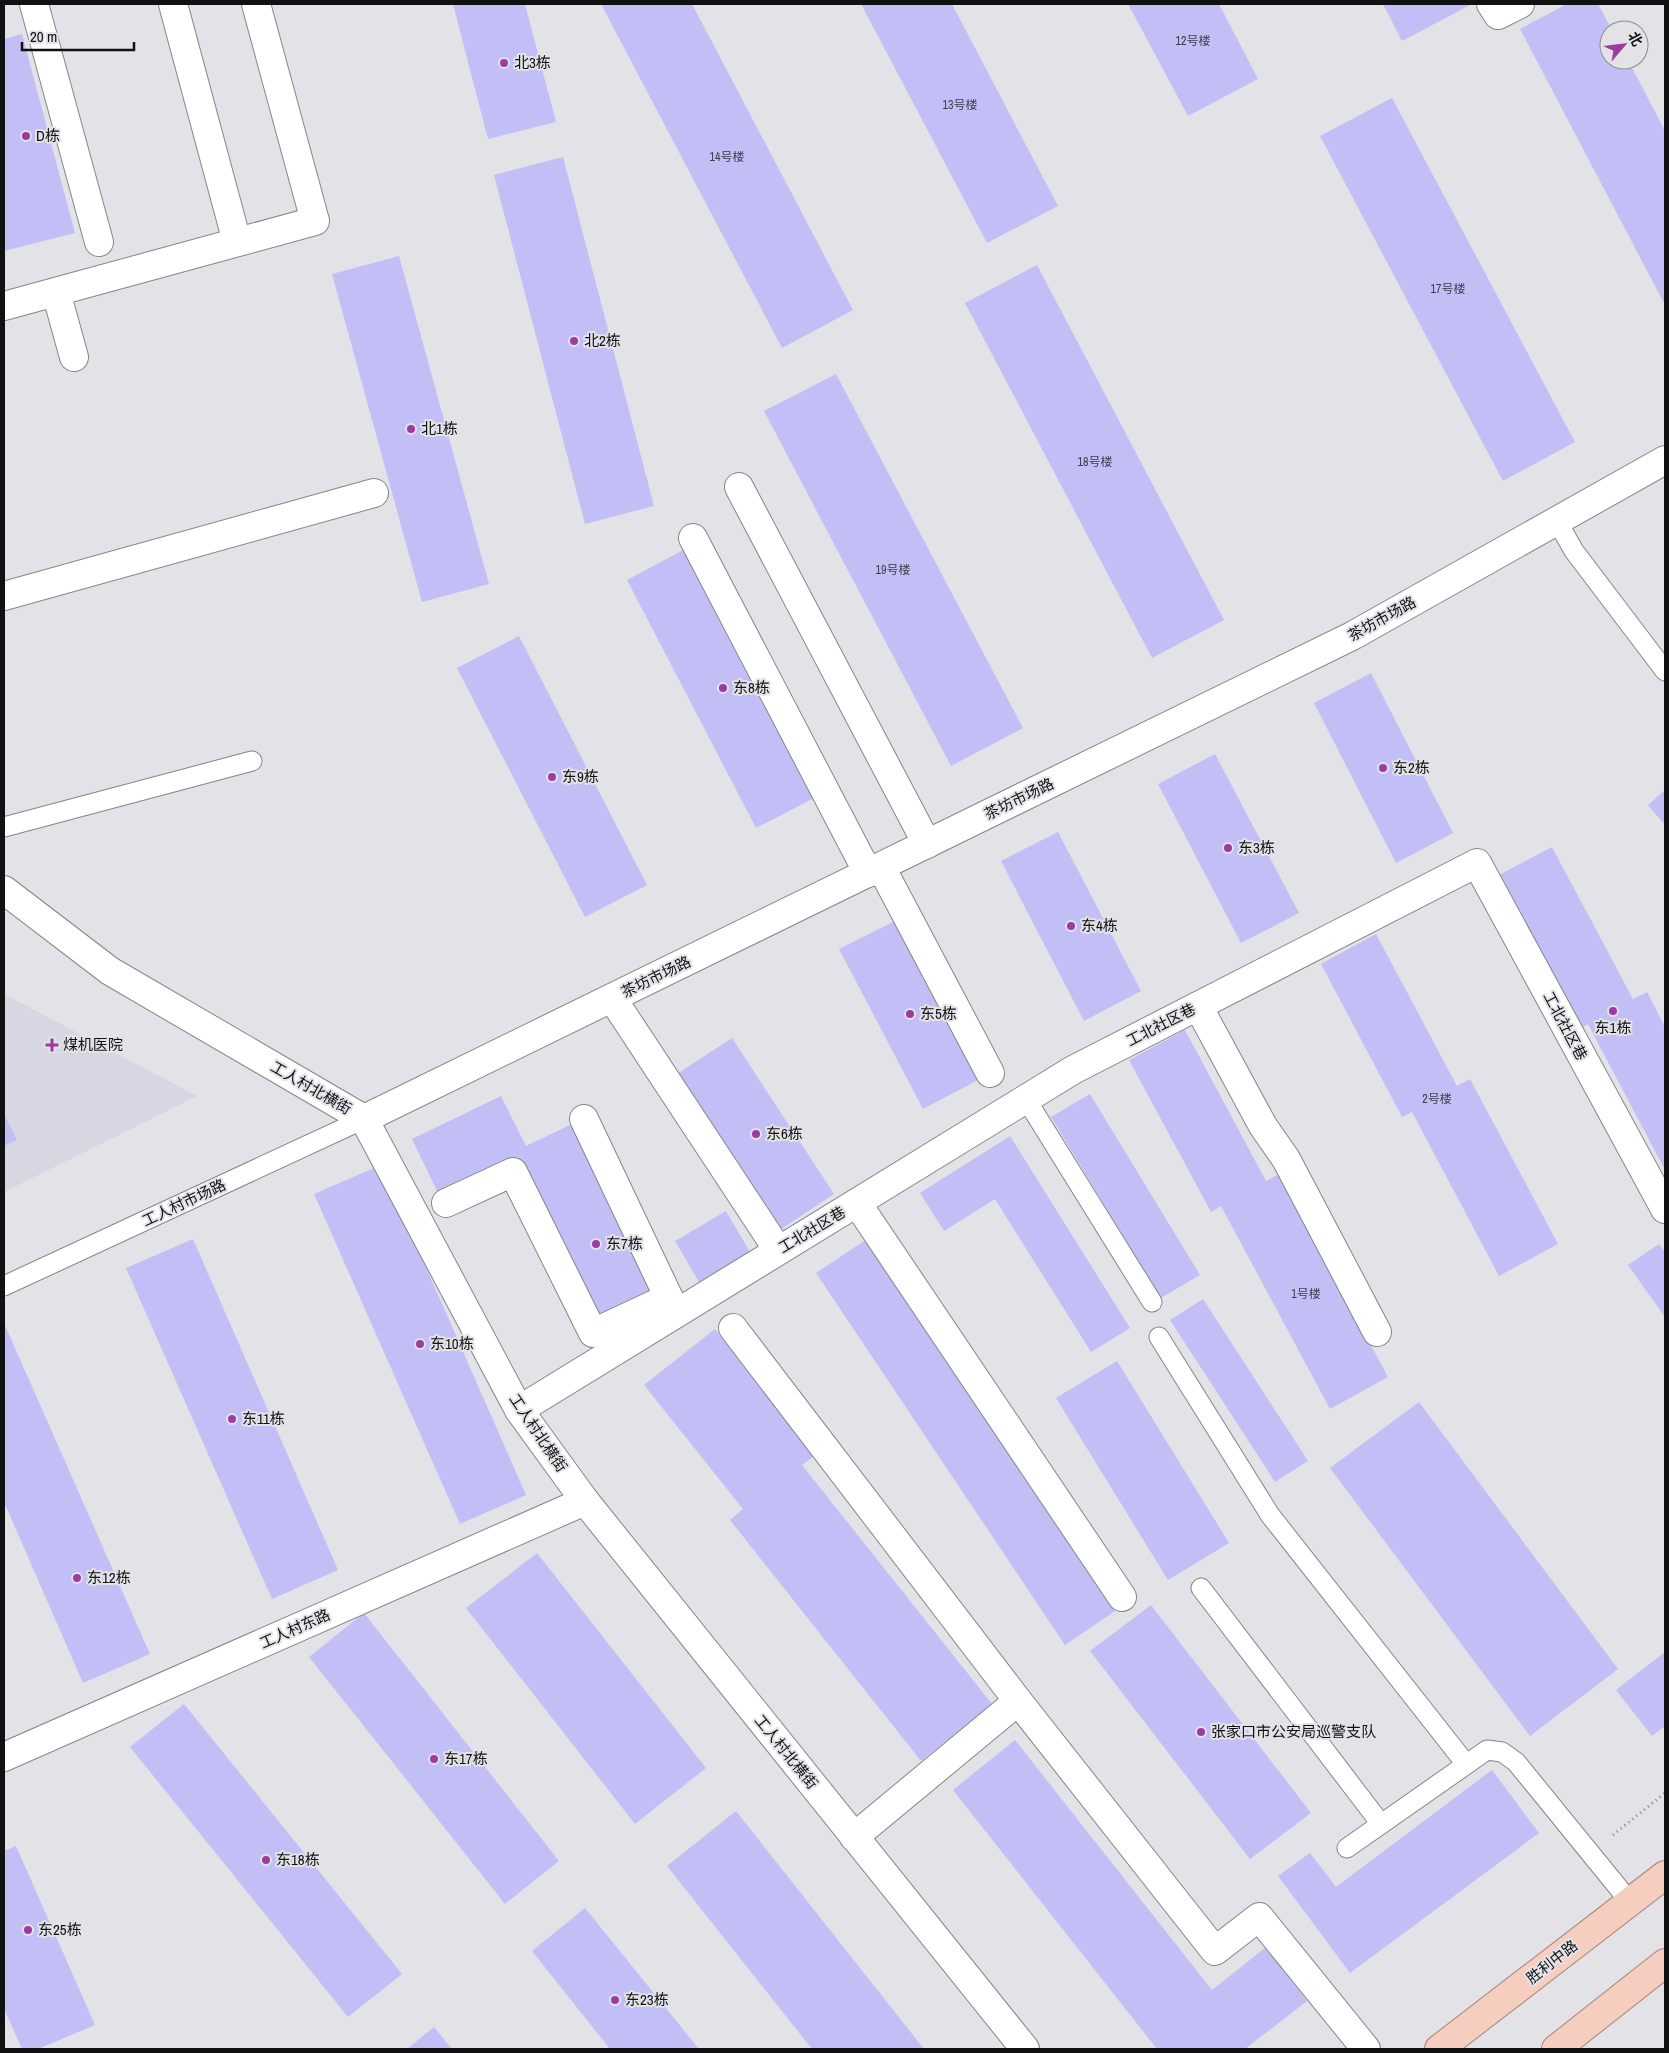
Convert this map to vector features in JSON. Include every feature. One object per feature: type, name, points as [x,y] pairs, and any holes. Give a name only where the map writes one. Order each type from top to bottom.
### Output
[{"type":"highway","name":"胜利中路","points":[[1439,2049],[1665,1875]]},
{"type":"highway","points":[[1564,2047],[1665,1962]]},
{"type":"street","points":[[34,4],[99,242]]},
{"type":"street","points":[[173,4],[237,242]]},
{"type":"street","points":[[4,306],[315,221],[256,4]]},
{"type":"street","points":[[1491,4],[1498,15],[1520,4]]},
{"type":"street","points":[[56,292],[74,357]]},
{"type":"street","name":"茶坊市场路","points":[[364,1119],[1352,636],[1665,460]]},
{"type":"street","points":[[739,487],[927,844]]},
{"type":"street","points":[[4,596],[374,493]]},
{"type":"street","points":[[693,538],[874,870],[990,1073]]},
{"type":"street","name":"工北社区巷","points":[[519,1410],[672,1306],[778,1250],[1073,1070],[1477,863],[1665,1209]]},
{"type":"street","name":"工人村北横街","points":[[4,890],[110,971],[364,1119],[519,1410],[585,1501],[1025,2049]]},
{"type":"street","points":[[612,998],[778,1250]]},
{"type":"street","points":[[1198,1006],[1263,1126],[1286,1158],[1377,1332]]},
{"type":"street","points":[[446,1203],[513,1172],[593,1333],[672,1306],[584,1119]]},
{"type":"street","points":[[857,1203],[1122,1597]]},
{"type":"street","points":[[732,1328],[1018,1701],[1215,1951],[1259,1917],[1366,2049]]},
{"type":"street","name":"工人村东路","points":[[4,1757],[585,1501]]},
{"type":"street","points":[[854,1837],[1018,1701]]},
{"type":"lane","points":[[1557,521],[1574,552],[1665,671]]},
{"type":"lane","points":[[4,827],[252,761]]},
{"type":"lane","points":[[1026,1099],[1152,1302]]},
{"type":"lane","name":"工人村市场路","points":[[4,1286],[364,1119]]},
{"type":"lane","points":[[1159,1337],[1270,1515],[1466,1764]]},
{"type":"lane","points":[[1201,1588],[1382,1824]]},
{"type":"lane","points":[[1347,1848],[1487,1750],[1502,1752],[1516,1762],[1630,1902]]},
{"type":"path","points":[[1612,1835],[1665,1793]]},
{"type":"shaded area","name":"煤机医院","points":[[4,994],[197,1096],[4,1192]]},
{"type":"building","name":"北3栋","points":[[453,4],[525,4],[556,122],[488,139]]},
{"type":"building","points":[[601,4],[692,4],[853,310],[782,348]]},
{"type":"building","points":[[861,4],[952,4],[1058,206],[987,243]]},
{"type":"building","points":[[1128,4],[1219,4],[1258,79],[1188,116]]},
{"type":"building","points":[[1383,4],[1472,4],[1402,41]]},
{"type":"building","points":[[1567,4],[1598,4],[1607,20],[1599,20],[1599,70],[1633,70],[1665,131],[1665,305],[1520,29]]},
{"type":"building","name":"D栋","points":[[22,34],[75,233],[4,251],[4,39]]},
{"type":"building","points":[[1392,98],[1575,442],[1503,481],[1320,136]]},
{"type":"building","name":"北2栋","points":[[563,157],[654,506],[585,524],[494,175]]},
{"type":"building","name":"北1栋","points":[[399,256],[489,584],[422,602],[332,274]]},
{"type":"building","points":[[1037,265],[1224,620],[1152,658],[965,303]]},
{"type":"building","points":[[836,374],[1023,728],[951,766],[764,411]]},
{"type":"building","name":"东8栋","points":[[689,547],[818,796],[756,828],[627,580]]},
{"type":"building","name":"东9栋","points":[[519,636],[647,885],[585,917],[457,668]]},
{"type":"building","name":"东2栋","points":[[1371,673],[1453,833],[1396,863],[1314,703]]},
{"type":"building","name":"东3栋","points":[[1215,754],[1299,913],[1241,943],[1158,784]]},
{"type":"building","points":[[1665,790],[1665,825],[1648,805]]},
{"type":"building","name":"东4栋","points":[[1058,832],[1141,991],[1084,1021],[1001,861]]},
{"type":"building","name":"东1栋","points":[[1552,847],[1633,999],[1647,992],[1665,1027],[1665,1170],[1588,1024],[1578,1030],[1497,876]]},
{"type":"building","name":"东5栋","points":[[897,920],[980,1079],[923,1109],[839,949]]},
{"type":"building","points":[[1376,934],[1457,1086],[1470,1079],[1558,1244],[1499,1276],[1412,1112],[1402,1117],[1321,964]]},
{"type":"building","points":[[1185,1030],[1266,1181],[1279,1174],[1388,1377],[1330,1409],[1221,1206],[1211,1212],[1129,1060]]},
{"type":"building","name":"东6栋","points":[[732,1038],[834,1194],[780,1230],[677,1074]]},
{"type":"building","points":[[1090,1094],[1200,1275],[1161,1298],[1051,1117]]},
{"type":"building","name":"东7栋","points":[[501,1096],[526,1146],[574,1123],[656,1293],[597,1322],[518,1157],[439,1195],[412,1139]]},
{"type":"building","points":[[4,1114],[17,1140],[4,1146]]},
{"type":"building","points":[[1010,1136],[1130,1328],[1091,1352],[995,1199],[944,1231],[920,1193]]},
{"type":"building","name":"东10栋","points":[[381,1165],[526,1495],[460,1524],[314,1194]]},
{"type":"building","points":[[726,1211],[750,1252],[699,1282],[675,1241]]},
{"type":"building","name":"东11栋","points":[[193,1239],[338,1570],[272,1599],[126,1268]]},
{"type":"building","points":[[867,1239],[1115,1611],[1065,1645],[816,1273]]},
{"type":"building","points":[[1659,1244],[1665,1252],[1665,1317],[1628,1265]]},
{"type":"building","points":[[1203,1299],[1308,1461],[1275,1482],[1170,1320]]},
{"type":"building","name":"东12栋","points":[[4,1323],[150,1654],[83,1683],[4,1502]]},
{"type":"building","points":[[715,1329],[814,1456],[802,1465],[992,1704],[921,1761],[730,1520],[743,1509],[644,1385]]},
{"type":"building","points":[[1117,1361],[1229,1543],[1168,1580],[1056,1398]]},
{"type":"building","points":[[1419,1402],[1618,1669],[1530,1736],[1330,1468]]},
{"type":"building","points":[[537,1553],[706,1768],[635,1824],[466,1608]]},
{"type":"building","name":"张家口市公安局巡警支队","points":[[1151,1605],[1311,1813],[1250,1859],[1090,1651]]},
{"type":"building","name":"东17栋","points":[[364,1613],[559,1861],[505,1904],[309,1657]]},
{"type":"building","points":[[1665,1652],[1665,1726],[1652,1736],[1616,1690]]},
{"type":"building","name":"东18栋","points":[[184,1704],[402,1974],[348,2017],[130,1747]]},
{"type":"building","points":[[1015,1740],[1212,1990],[1265,1948],[1307,2001],[1245,2049],[1157,2049],[953,1790]]},
{"type":"building","points":[[1492,1770],[1539,1833],[1350,1973],[1278,1876],[1310,1853],[1336,1887]]},
{"type":"building","points":[[736,1811],[924,2049],[812,2049],[667,1866]]},
{"type":"building","name":"东25栋","points":[[16,1846],[95,2025],[38,2049],[22,2049],[4,2009],[4,1851]]},
{"type":"building","name":"东23栋","points":[[585,1908],[699,2049],[610,2049],[532,1951]]},
{"type":"building","points":[[434,2027],[452,2049],[407,2049]]},
{"type":"place","name":"北3栋","points":[[504,63]]},
{"type":"place","name":"D栋","points":[[26,136]]},
{"type":"place","name":"北2栋","points":[[574,341]]},
{"type":"place","name":"北1栋","points":[[411,429]]},
{"type":"place","name":"东8栋","points":[[723,688]]},
{"type":"place","name":"东2栋","points":[[1383,768]]},
{"type":"place","name":"东9栋","points":[[552,777]]},
{"type":"place","name":"东3栋","points":[[1228,848]]},
{"type":"place","name":"东4栋","points":[[1071,926]]},
{"type":"place","name":"东1栋","points":[[1613,1011]]},
{"type":"place","name":"东5栋","points":[[910,1014]]},
{"type":"place","name":"煤机医院","points":[[52,1045]]},
{"type":"place","name":"东6栋","points":[[756,1134]]},
{"type":"place","name":"东7栋","points":[[596,1244]]},
{"type":"place","name":"东10栋","points":[[420,1344]]},
{"type":"place","name":"东11栋","points":[[232,1419]]},
{"type":"place","name":"东12栋","points":[[77,1578]]},
{"type":"place","name":"张家口市公安局巡警支队","points":[[1201,1732]]},
{"type":"place","name":"东17栋","points":[[434,1759]]},
{"type":"place","name":"东18栋","points":[[266,1860]]},
{"type":"place","name":"东25栋","points":[[28,1930]]},
{"type":"place","name":"东23栋","points":[[615,2000]]}]
